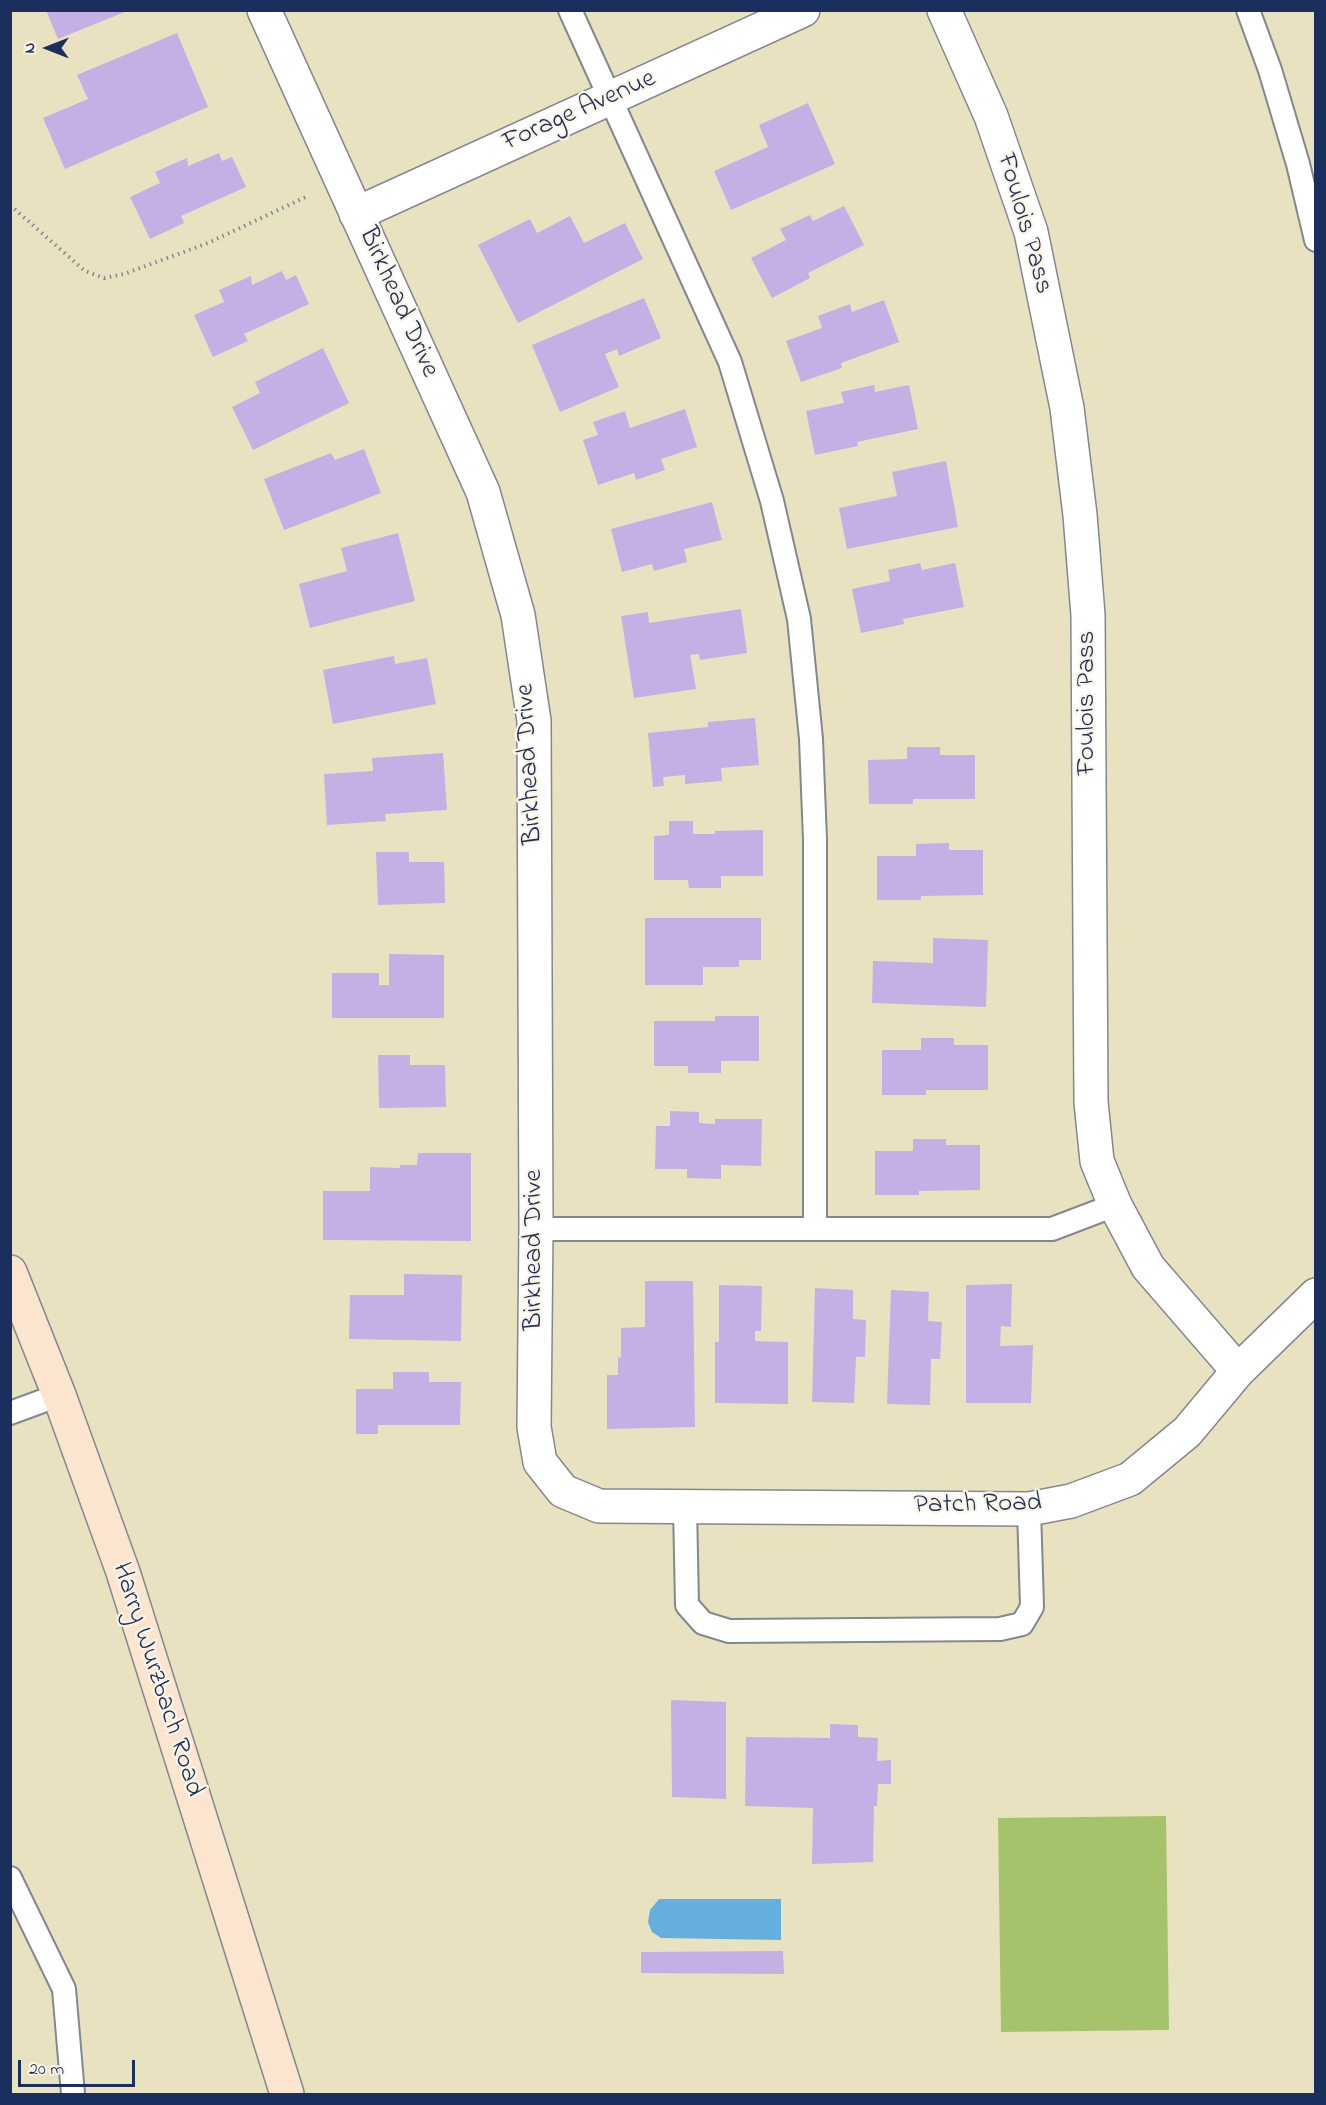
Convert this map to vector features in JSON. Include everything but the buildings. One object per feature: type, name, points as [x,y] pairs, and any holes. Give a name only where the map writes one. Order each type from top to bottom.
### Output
[{"type":"main road","name":"Harry Wurzbach Road","points":[[10,1272],[59,1395],[123,1572],[287,2094]]},
{"type":"street","name":"Birkhead Drive","points":[[264,10],[483,492],[518,615],[534,721],[536,1229],[534,1427],[540,1462],[563,1491]]},
{"type":"street","name":"Forage Avenue","points":[[357,214],[804,10]]},
{"type":"street","name":"Foulois Pass","points":[[944,10],[991,116],[1031,232],[1067,408],[1080,515],[1088,615],[1091,1102],[1097,1161],[1115,1205],[1148,1267],[1238,1371]]},
{"type":"street","name":"Patch Road","points":[[563,1491],[599,1506],[1029,1509],[1071,1501],[1130,1479],[1187,1432],[1238,1371],[1316,1295]]},
{"type":"lane","points":[[570,10],[730,362],[772,501],[799,619],[811,739],[815,840],[815,1229]]},
{"type":"lane","points":[[1248,10],[1270,70],[1298,164],[1316,240]]},
{"type":"lane","points":[[536,1229],[1052,1229],[1115,1205]]},
{"type":"lane","points":[[10,1413],[59,1395]]},
{"type":"lane","points":[[685,1506],[687,1605],[703,1623],[729,1631],[1000,1629],[1022,1624],[1032,1607],[1029,1509]]},
{"type":"lane","points":[[10,1878],[64,1989],[73,2094]]},
{"type":"path","points":[[10,205],[84,271],[104,278],[124,274],[208,243],[280,208],[342,182]]},
{"type":"green space","points":[[1166,1816],[1169,2030],[1001,2032],[998,1818]]},
{"type":"water","points":[[659,1899],[781,1899],[781,1940],[661,1938],[652,1932],[648,1922],[650,1910]]}]
